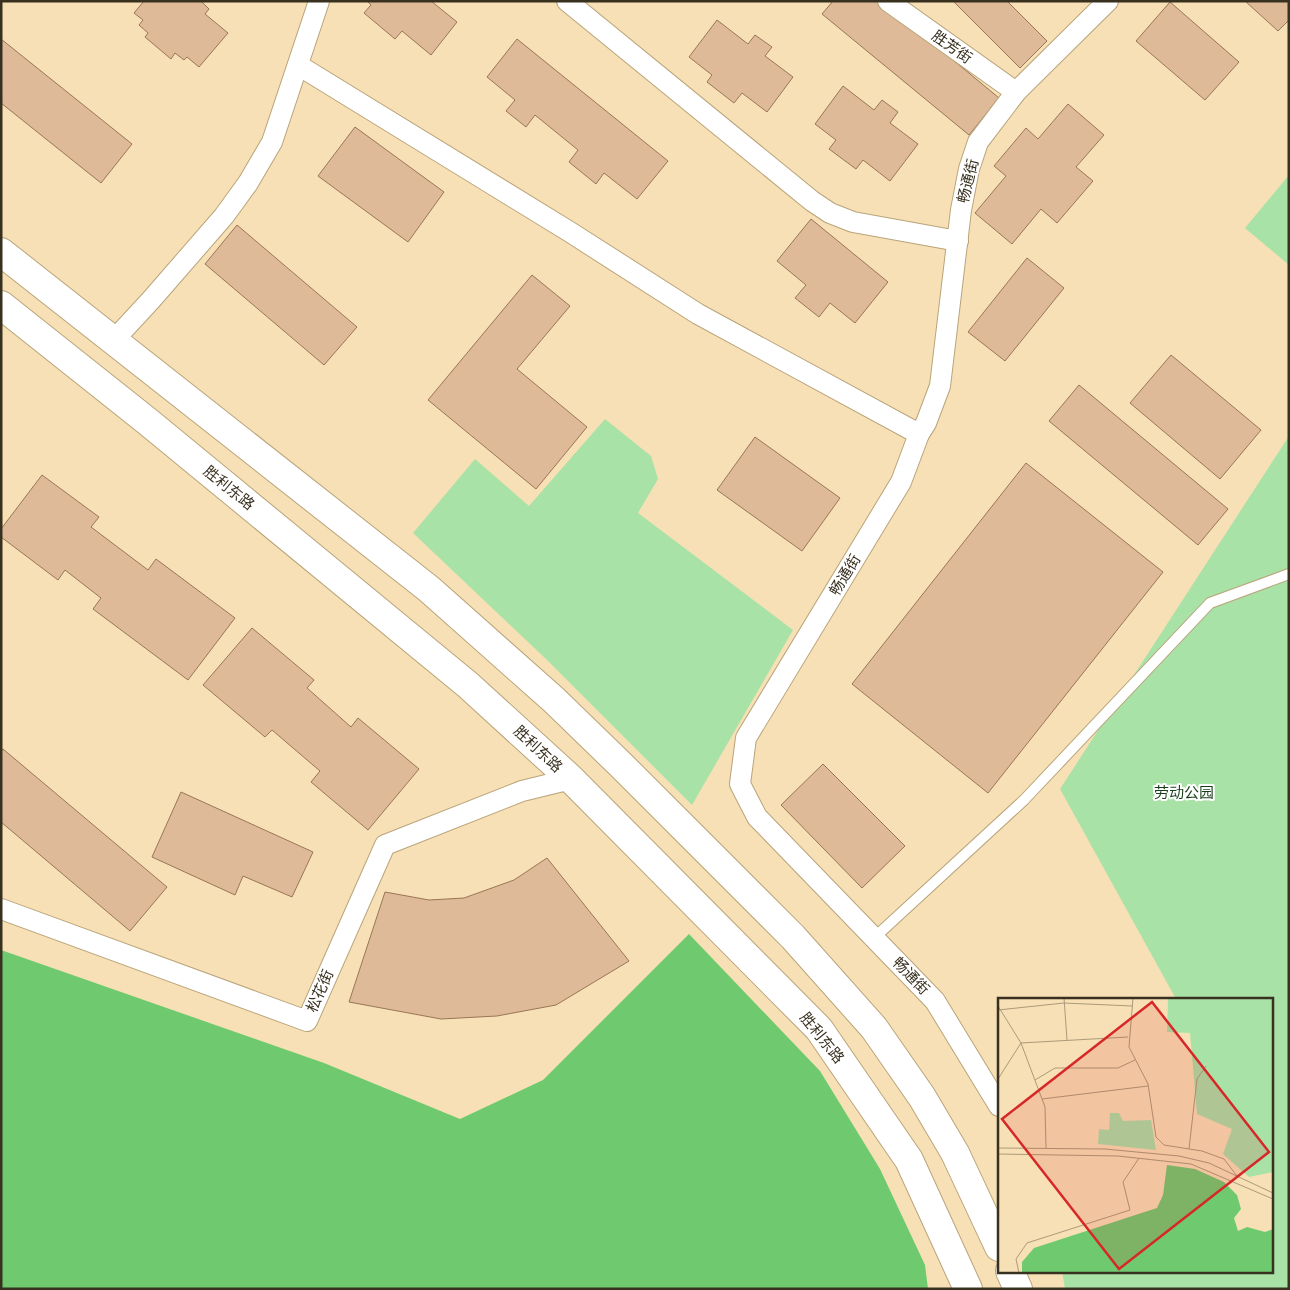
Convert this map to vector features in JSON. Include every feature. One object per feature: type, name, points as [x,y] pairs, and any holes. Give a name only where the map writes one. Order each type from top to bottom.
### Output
[{"type":"main road","points":[[1,252],[429,589],[554,700],[622,765],[793,937],[874,1028],[922,1097],[955,1153],[998,1245]]},
{"type":"main road","name":"胜利东路","points":[[1,305],[147,421],[468,685],[571,780],[819,1029],[909,1160],[968,1289]]},
{"type":"street","points":[[113,341],[152,300],[224,216],[248,183],[272,142],[319,1]]},
{"type":"street","points":[[567,1],[812,201],[830,213],[853,222],[958,241]]},
{"type":"street","name":"胜芳街","points":[[888,1],[1016,92]]},
{"type":"street","name":"畅通街","points":[[998,1104],[935,1001],[757,817],[740,784],[746,738],[901,482],[940,386],[961,210],[969,169],[978,142],[1016,92],[1108,1]]},
{"type":"street","points":[[298,64],[570,232],[698,314],[919,434]]},
{"type":"street","name":"松花街","points":[[1,908],[307,1021],[385,845],[522,791],[571,780]]},
{"type":"lane","points":[[874,938],[1024,800],[1210,603],[1289,574]]},
{"type":"green space","points":[[1289,175],[1289,265],[1245,228]]},
{"type":"green space","points":[[605,419],[651,456],[658,479],[638,513],[793,630],[692,805],[546,659],[413,533],[475,459],[529,506]]},
{"type":"green space","name":"劳动公园","points":[[1289,436],[1289,1289],[1065,1289],[1062,1272],[1272,1272],[1272,998],[1175,998],[1060,789]]},
{"type":"green space","points":[[689,934],[820,1071],[880,1169],[925,1265],[928,1289],[1,1289],[1,950],[324,1063],[460,1119],[543,1080]]},
{"type":"building","points":[[144,1],[201,1],[209,9],[205,14],[228,33],[199,67],[187,57],[184,60],[175,53],[171,59],[145,37],[148,33],[139,25],[143,20],[134,13]]},
{"type":"building","points":[[367,1],[431,1],[457,22],[431,55],[402,31],[395,39],[364,13],[371,5]]},
{"type":"building","points":[[833,1],[882,1],[999,98],[969,135],[822,14]]},
{"type":"building","points":[[953,1],[1007,1],[1047,41],[1020,68]]},
{"type":"building","points":[[1245,1],[1289,1],[1289,20],[1278,31]]},
{"type":"building","points":[[1170,2],[1239,62],[1205,100],[1136,41]]},
{"type":"building","points":[[717,20],[748,44],[755,35],[772,47],[765,56],[793,77],[767,112],[742,93],[734,103],[707,82],[712,75],[689,57]]},
{"type":"building","points":[[1,39],[132,144],[101,183],[1,103]]},
{"type":"building","points":[[517,39],[668,161],[637,199],[604,173],[596,184],[569,162],[578,150],[535,115],[526,127],[506,111],[515,100],[487,77]]},
{"type":"building","points":[[843,86],[874,110],[882,100],[898,112],[890,123],[918,144],[890,181],[863,160],[856,169],[829,149],[836,140],[815,124]]},
{"type":"building","points":[[1068,104],[1104,135],[1076,167],[1093,181],[1057,223],[1041,209],[1012,244],[975,213],[1006,176],[994,166],[1026,128],[1038,139]]},
{"type":"building","points":[[355,127],[444,192],[408,242],[318,176]]},
{"type":"building","points":[[811,219],[888,282],[855,323],[830,303],[819,317],[795,298],[806,285],[777,261]]},
{"type":"building","points":[[237,225],[357,327],[324,365],[205,264]]},
{"type":"building","points":[[1027,258],[1064,288],[1005,361],[968,332]]},
{"type":"building","points":[[532,275],[570,306],[517,369],[587,427],[536,489],[428,400]]},
{"type":"building","points":[[1171,355],[1261,430],[1220,479],[1130,403]]},
{"type":"building","points":[[1079,385],[1228,509],[1198,545],[1049,421]]},
{"type":"building","points":[[755,437],[840,498],[802,551],[717,490]]},
{"type":"building","points":[[1026,463],[1163,572],[988,793],[852,684]]},
{"type":"building","points":[[42,475],[99,517],[91,527],[148,570],[156,559],[235,618],[188,680],[93,609],[101,598],[65,570],[58,580],[1,537],[1,529]]},
{"type":"building","points":[[252,628],[314,680],[307,688],[351,727],[358,718],[419,769],[368,830],[311,782],[320,771],[272,730],[265,737],[203,685]]},
{"type":"building","points":[[3,749],[167,887],[130,931],[1,822],[1,752]]},
{"type":"building","points":[[823,764],[905,846],[862,888],[781,805]]},
{"type":"building","points":[[181,792],[313,852],[292,897],[243,876],[235,895],[152,857]]},
{"type":"building","points":[[547,858],[629,961],[556,1005],[497,1016],[441,1019],[349,1002],[385,892],[429,900],[464,898],[514,880]]}]
